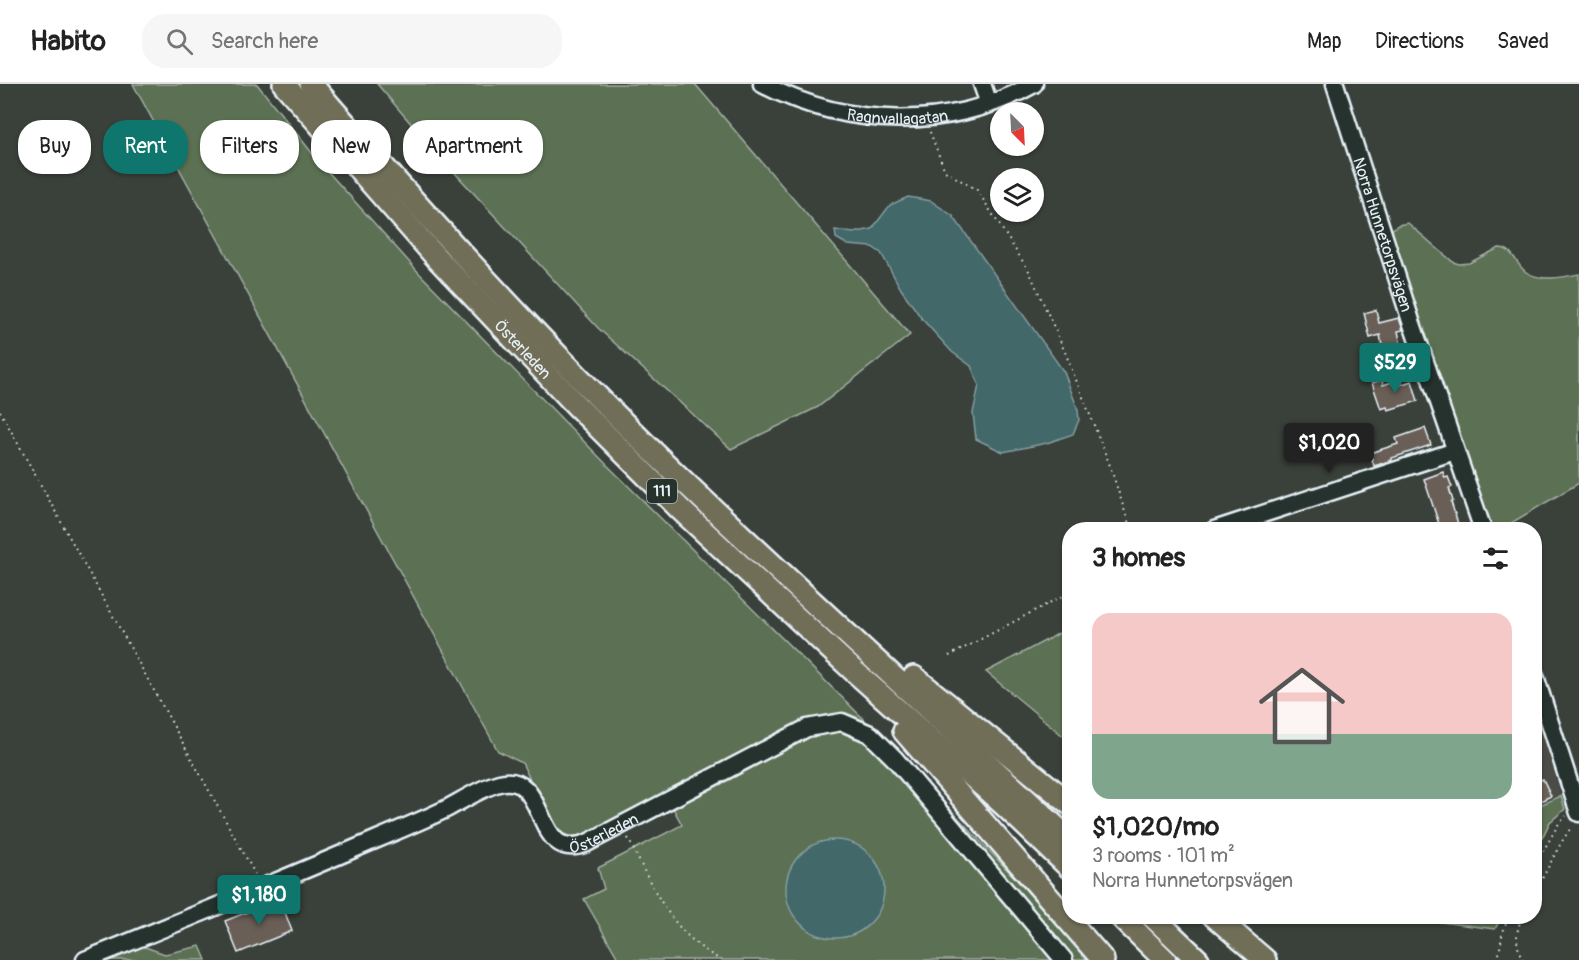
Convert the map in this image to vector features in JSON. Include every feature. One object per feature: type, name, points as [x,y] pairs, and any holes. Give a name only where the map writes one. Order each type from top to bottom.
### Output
[{"type":"main road","name":"Österleden","points":[[284,84],[436,257],[577,406],[681,510],[1062,860]]},
{"type":"main road","name":"Österleden","points":[[311,84],[404,190],[539,337],[674,472],[1062,833]]},
{"type":"main road","points":[[785,576],[871,642],[1062,797]]},
{"type":"main road","points":[[854,671],[1062,913]]},
{"type":"main road","points":[[1071,924],[1103,960]]},
{"type":"main road","points":[[1127,924],[1165,960]]},
{"type":"main road","points":[[1160,924],[1198,960]]},
{"type":"main road","points":[[1223,924],[1265,960]]},
{"type":"street","name":"Ragnvallagatan","points":[[762,84],[801,102],[846,114],[890,120],[924,118],[989,104],[1034,84]]},
{"type":"street","points":[[982,84],[989,104]]},
{"type":"street","name":"Norra Hunnetorpsvägen","points":[[1335,84],[1411,321],[1480,522]]},
{"type":"street","points":[[1238,522],[1455,451]]},
{"type":"street","points":[[1542,700],[1576,814]]},
{"type":"street","name":"Österleden","points":[[85,960],[433,815],[491,786],[507,782],[519,783],[526,789],[552,837],[564,847],[577,847],[807,728],[842,722],[870,734],[895,759],[1064,960]]},
{"type":"path","points":[[924,118],[945,171],[977,190],[1029,271],[1065,352],[1128,522]]},
{"type":"path","points":[[0,411],[262,888]]},
{"type":"path","points":[[949,656],[1062,596]]},
{"type":"path","points":[[1542,853],[1558,825],[1576,814]]},
{"type":"path","points":[[1542,879],[1576,814]]},
{"type":"path","points":[[621,825],[672,919],[681,931],[696,944],[722,960]]},
{"type":"path","points":[[1498,960],[1506,924]]},
{"type":"path","points":[[1520,924],[1516,935],[1517,946],[1523,960]]},
{"type":"shaded area","points":[[1542,731],[1561,796],[1542,804]]},
{"type":"green space","points":[[133,84],[257,84],[286,120],[200,120],[200,174],[299,174],[299,136],[311,152],[311,174],[330,174],[420,274],[608,466],[888,743],[1092,960],[619,960],[584,899],[604,889],[598,868],[682,825],[666,795],[588,836],[568,836],[554,829],[522,763],[498,751],[182,174],[188,174],[188,120],[153,120]]},
{"type":"green space","points":[[377,84],[695,84],[910,335],[818,407],[731,449],[598,328],[456,174],[543,174],[543,120],[408,120]]},
{"type":"green space","points":[[1408,223],[1453,262],[1459,264],[1469,263],[1499,248],[1511,253],[1526,272],[1538,277],[1552,278],[1579,274],[1579,483],[1513,522],[1486,522],[1390,231],[1398,225]]},
{"type":"green space","points":[[1062,632],[1062,735],[986,672]]},
{"type":"green space","points":[[1561,796],[1565,809],[1550,822],[1542,838],[1542,804]]},
{"type":"green space","points":[[1456,924],[1498,924],[1495,929]]},
{"type":"green space","points":[[142,946],[165,954],[200,946],[206,960],[108,960]]},
{"type":"water","points":[[908,197],[931,201],[953,216],[1064,372],[1078,410],[1079,420],[1073,434],[1047,443],[1003,452],[976,439],[973,413],[979,385],[971,366],[952,352],[922,319],[901,289],[881,253],[872,247],[848,245],[836,238],[835,230],[853,233],[872,229],[890,205]]},
{"type":"water","points":[[835,840],[845,841],[862,848],[876,862],[883,879],[883,899],[876,916],[862,930],[845,937],[835,938],[825,937],[808,930],[794,916],[787,899],[786,889],[787,879],[794,862],[808,848],[825,841]]},
{"type":"building","points":[[1376,310],[1379,323],[1399,318],[1403,330],[1398,331],[1402,351],[1384,356],[1380,335],[1370,338],[1364,313]]},
{"type":"building","points":[[1382,380],[1383,385],[1398,380],[1399,385],[1412,381],[1418,401],[1388,410],[1387,407],[1381,409],[1372,383]]},
{"type":"building","points":[[1425,428],[1431,445],[1374,466],[1370,453],[1398,444],[1396,438]]},
{"type":"building","points":[[1443,472],[1445,478],[1448,477],[1452,487],[1449,488],[1453,501],[1451,502],[1457,522],[1438,522],[1424,479]]},
{"type":"building","points":[[1542,779],[1551,796],[1542,800]]},
{"type":"building","points":[[280,899],[292,931],[238,953],[225,921]]}]
